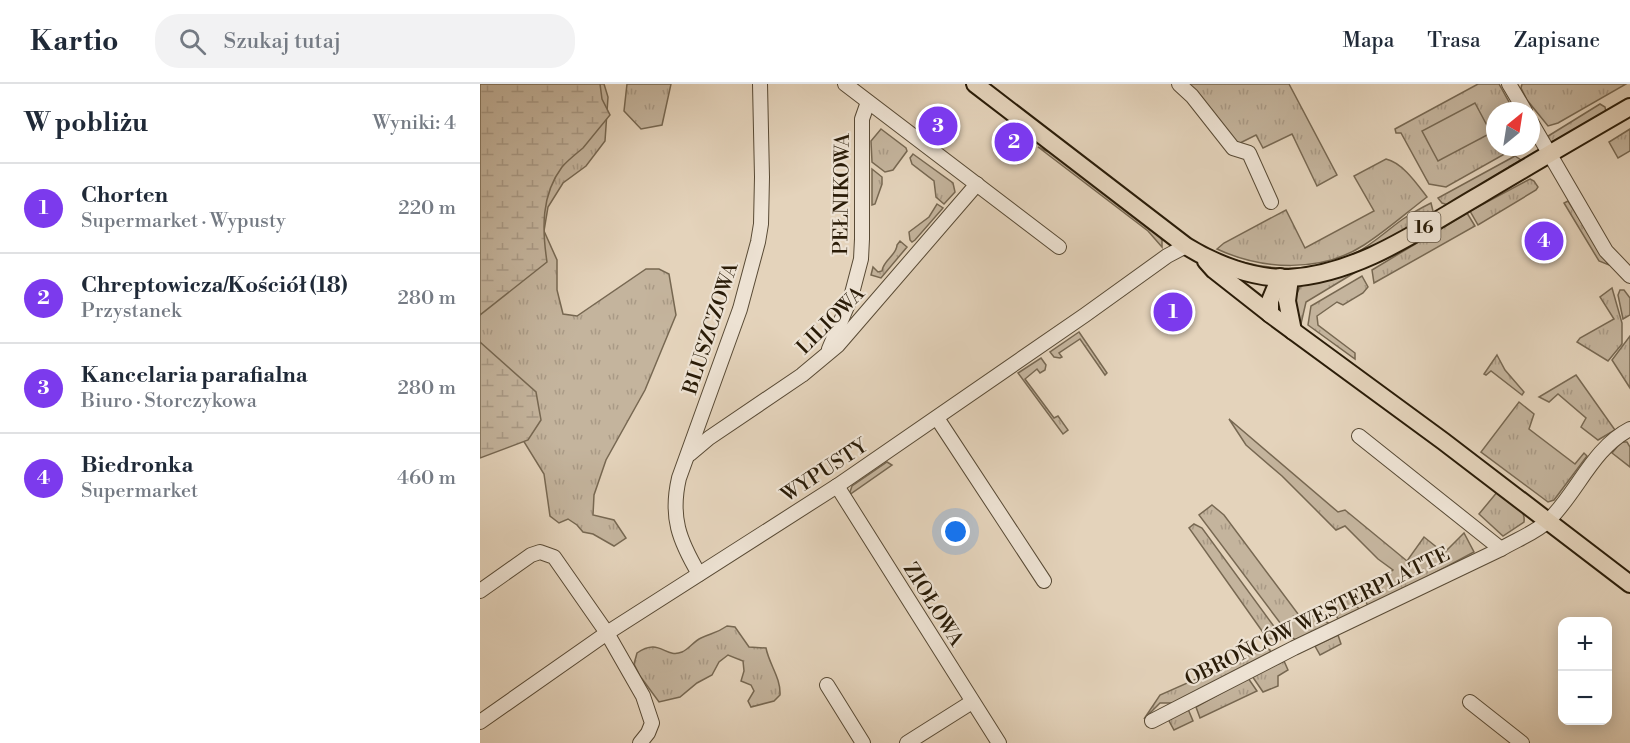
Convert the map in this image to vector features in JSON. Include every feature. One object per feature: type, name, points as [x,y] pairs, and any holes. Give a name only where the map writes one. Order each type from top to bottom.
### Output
[{"type":"main road","name":"16","points":[[975,84],[1186,246],[1202,256],[1234,269],[1285,278],[1323,273],[1359,262],[1454,210],[1630,107]]},
{"type":"main road","points":[[1202,256],[1214,270],[1270,314],[1630,584]]},
{"type":"main road","points":[[1270,314],[1274,288],[1285,278]]},
{"type":"main road","points":[[1285,278],[1293,331]]},
{"type":"street","name":"BLUSZCZOWA","points":[[699,574],[686,552],[677,529],[675,497],[740,309],[758,242],[761,224],[762,177],[760,84]]},
{"type":"street","points":[[845,84],[1059,247]]},
{"type":"street","points":[[1179,84],[1192,96],[1233,148],[1249,153],[1271,202]]},
{"type":"street","points":[[1509,84],[1519,102]]},
{"type":"street","name":"PEŁNIKOWA","points":[[827,354],[849,301],[861,260],[862,119],[868,102]]},
{"type":"street","points":[[1540,138],[1606,251],[1630,276]]},
{"type":"street","name":"LILIOWA","points":[[687,457],[709,438],[802,375],[838,345],[977,184]]},
{"type":"street","name":"WYPUSTY","points":[[480,722],[607,633],[837,486],[1167,256],[1186,246]]},
{"type":"street","points":[[849,301],[868,312]]},
{"type":"street","points":[[937,418],[1044,581]]},
{"type":"street","name":"OBROŃCÓW WESTERPLATTE","points":[[1152,721],[1288,651],[1500,549],[1548,521],[1610,442],[1630,429]]},
{"type":"street","points":[[1359,436],[1500,549]]},
{"type":"street","name":"ZIOŁOWA","points":[[837,486],[999,743]]},
{"type":"street","points":[[480,591],[531,555],[540,552],[554,556],[607,633],[650,711],[652,723],[640,743]]},
{"type":"street","points":[[827,685],[863,743]]},
{"type":"street","points":[[907,743],[972,702]]},
{"type":"street","points":[[1470,702],[1522,743]]},
{"type":"green space","points":[[480,84],[604,84],[608,97],[605,141],[586,166],[563,183],[548,207],[544,231],[557,260],[557,290],[563,314],[577,316],[646,269],[659,269],[669,274],[676,315],[645,390],[606,460],[594,495],[593,515],[614,520],[626,538],[614,546],[593,534],[583,532],[568,519],[559,523],[550,516],[544,474],[523,440],[480,448]]},
{"type":"green space","points":[[480,84],[600,84],[602,99],[610,115],[583,148],[562,167],[550,189],[544,225],[547,262],[480,315]]},
{"type":"green space","points":[[627,84],[671,84],[662,125],[641,129],[624,111]]},
{"type":"green space","points":[[1185,84],[1289,84],[1337,175],[1317,186],[1292,134],[1263,148],[1256,135],[1236,145]]},
{"type":"green space","points":[[1478,84],[1499,84],[1509,102],[1486,102],[1486,156],[1501,156],[1446,187],[1429,184],[1401,133],[1396,133],[1395,129]]},
{"type":"green space","points":[[1522,84],[1626,84],[1558,123],[1548,126],[1540,116],[1540,102],[1529,102],[1521,88]]},
{"type":"green space","points":[[1475,103],[1486,124],[1486,136],[1438,161],[1422,131]]},
{"type":"green space","points":[[1600,104],[1605,107],[1606,112],[1554,141],[1549,142],[1545,138]]},
{"type":"green space","points":[[881,129],[907,151],[893,170],[885,172],[872,162],[871,141]]},
{"type":"green space","points":[[1630,129],[1630,151],[1618,158],[1609,142]]},
{"type":"green space","points":[[1038,147],[1053,154],[1158,234],[1162,240],[1162,247],[1148,231]]},
{"type":"green space","points":[[913,154],[953,183],[955,192],[944,204],[936,197],[934,181],[912,164],[910,158]]},
{"type":"green space","points":[[1515,156],[1521,160],[1448,205],[1442,203],[1438,198]]},
{"type":"green space","points":[[1386,159],[1404,169],[1427,197],[1364,245],[1329,260],[1291,265],[1253,261],[1217,249],[1286,210],[1305,248],[1374,211],[1354,176]]},
{"type":"green space","points":[[872,169],[882,177],[882,184],[875,204],[872,205]]},
{"type":"green space","points":[[1530,179],[1538,187],[1536,190],[1478,225],[1470,211]]},
{"type":"green space","points":[[1568,201],[1609,265],[1599,261],[1564,203]]},
{"type":"green space","points":[[1431,203],[1433,211],[1430,214],[1377,244],[1346,258]]},
{"type":"green space","points":[[937,204],[943,208],[912,242],[909,232],[929,217]]},
{"type":"green space","points":[[1467,213],[1475,226],[1374,283],[1372,270]]},
{"type":"green space","points":[[900,241],[907,247],[881,278],[871,275],[873,267],[878,272],[882,271]]},
{"type":"green space","points":[[1346,258],[1301,269],[1273,268],[1300,268]]},
{"type":"green space","points":[[1364,267],[1306,302],[1300,328],[1291,306],[1300,287],[1334,279]]},
{"type":"green space","points":[[1362,276],[1368,287],[1363,293],[1343,305],[1337,302],[1317,316],[1318,325],[1355,353],[1355,359],[1308,325],[1311,306]]},
{"type":"green space","points":[[1612,288],[1622,323],[1622,344],[1608,361],[1577,342],[1580,338],[1614,319],[1600,297]]},
{"type":"green space","points":[[1620,290],[1624,290],[1630,298],[1630,315],[1623,319],[1618,295]]},
{"type":"green space","points":[[1079,332],[1107,373],[1105,375],[1080,339],[1059,353],[1062,357],[1060,358],[1054,357],[1050,352]]},
{"type":"green space","points":[[1630,336],[1630,388],[1612,360]]},
{"type":"green space","points":[[480,342],[536,392],[541,420],[528,440],[480,458]]},
{"type":"green space","points":[[1497,355],[1505,370],[1524,392],[1522,395],[1491,371],[1484,374]]},
{"type":"green space","points":[[1041,358],[1046,365],[1045,370],[1040,373],[1037,369],[1025,379],[1054,418],[1058,416],[1068,430],[1063,434],[1018,373]]},
{"type":"green space","points":[[1576,375],[1615,430],[1598,440],[1581,427],[1586,418],[1558,394],[1549,402],[1539,397]]},
{"type":"green space","points":[[1519,402],[1534,414],[1529,429],[1575,464],[1584,453],[1587,456],[1554,500],[1548,502],[1481,452]]},
{"type":"green space","points":[[1229,419],[1338,512],[1345,510],[1407,561],[1424,537],[1444,553],[1464,533],[1474,552],[1369,608],[1361,592],[1393,570],[1378,559],[1345,526],[1336,530],[1282,476],[1246,445]]},
{"type":"green space","points":[[1621,442],[1627,442],[1630,447],[1630,467],[1612,453]]},
{"type":"green space","points":[[887,462],[892,465],[849,495],[852,486]]},
{"type":"green space","points":[[1498,491],[1520,508],[1524,517],[1524,522],[1503,536],[1479,514]]},
{"type":"green space","points":[[1212,505],[1224,515],[1304,622],[1318,612],[1325,621],[1333,626],[1296,640],[1290,636],[1199,515]]},
{"type":"green space","points":[[1194,524],[1202,528],[1281,636],[1280,640],[1267,638],[1189,528]]},
{"type":"green space","points":[[1347,596],[1362,612],[1340,623],[1332,607]]},
{"type":"green space","points":[[727,626],[735,627],[749,647],[766,648],[779,683],[780,695],[774,701],[751,707],[748,701],[754,691],[751,685],[741,681],[744,671],[743,661],[728,655],[719,662],[712,675],[697,683],[680,697],[659,702],[634,664],[637,653],[651,647],[671,653],[682,652],[698,639]]},
{"type":"green space","points":[[1338,635],[1341,644],[1320,655],[1315,646]]},
{"type":"green space","points":[[1266,648],[1270,650],[1271,655],[1181,703],[1160,703],[1144,719],[1160,695]]},
{"type":"green space","points":[[1284,661],[1288,670],[1278,676],[1278,686],[1263,692],[1252,676]]},
{"type":"green space","points":[[1248,678],[1257,691],[1200,718],[1196,707]]},
{"type":"green space","points":[[1188,709],[1193,721],[1174,730],[1168,719]]},
{"type":"place","name":"Kancelaria parafialna","points":[[938,126]]},
{"type":"place","name":"Chreptowicza/Kościół (18)","points":[[1014,142]]},
{"type":"place","name":"Biedronka","points":[[1544,241]]},
{"type":"place","name":"Chorten","points":[[1173,312]]}]
